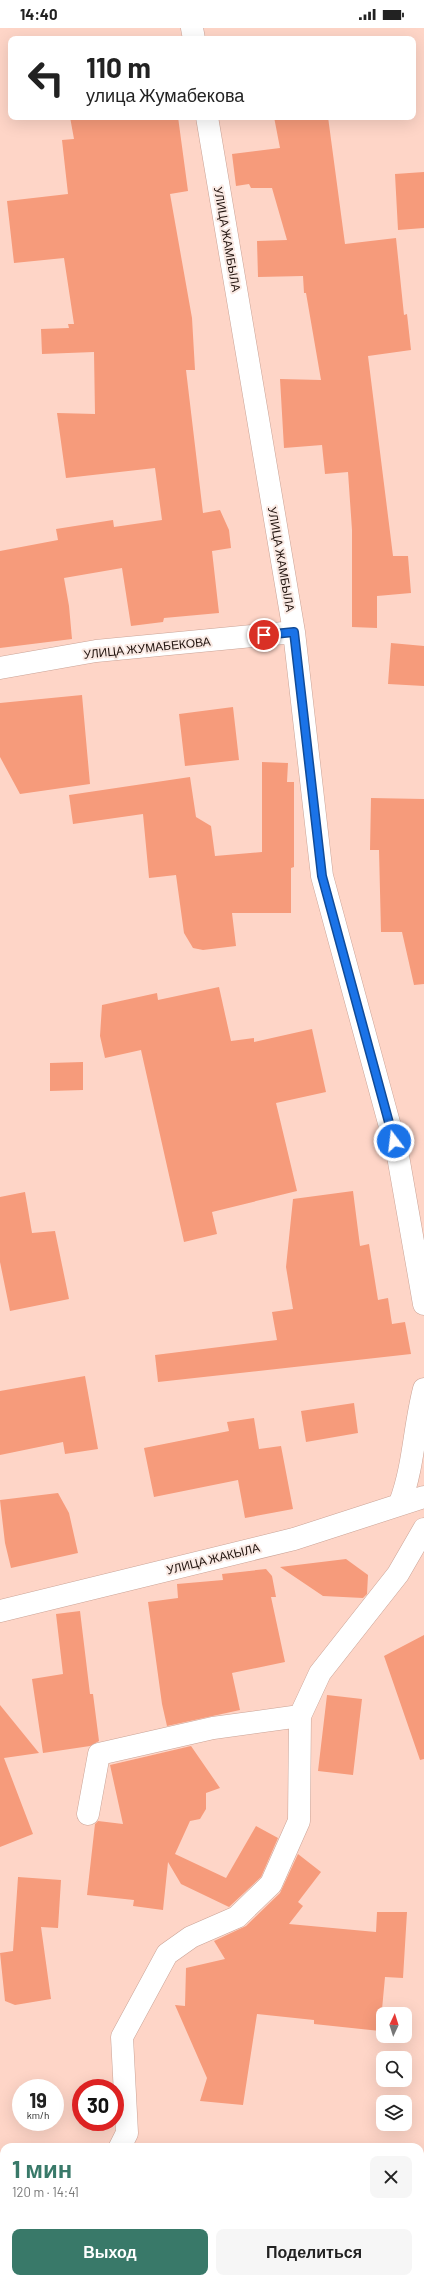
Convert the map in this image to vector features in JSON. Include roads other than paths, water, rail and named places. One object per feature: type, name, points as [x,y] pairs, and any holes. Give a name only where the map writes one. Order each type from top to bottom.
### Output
[{"type":"street","name":"УЛИЦА ЖАМБЫЛА","points":[[208,120],[294,632],[322,876],[398,1156],[424,1304]]},
{"type":"street","name":"УЛИЦА ЖУМАБЕКОВА","points":[[0,668],[96,651],[294,632]]},
{"type":"street","points":[[400,1503],[410,1468],[419,1408],[424,1389]]},
{"type":"street","name":"УЛИЦА ЖАКЫЛА","points":[[0,1611],[294,1539],[400,1503],[424,1497]]},
{"type":"street","points":[[122,2143],[127,2133],[122,2037],[167,1954],[191,1937],[237,1917],[271,1884],[299,1821],[300,1716],[320,1673],[398,1574],[424,1529]]},
{"type":"street","points":[[88,1814],[99,1754],[213,1728],[300,1716]]}]
